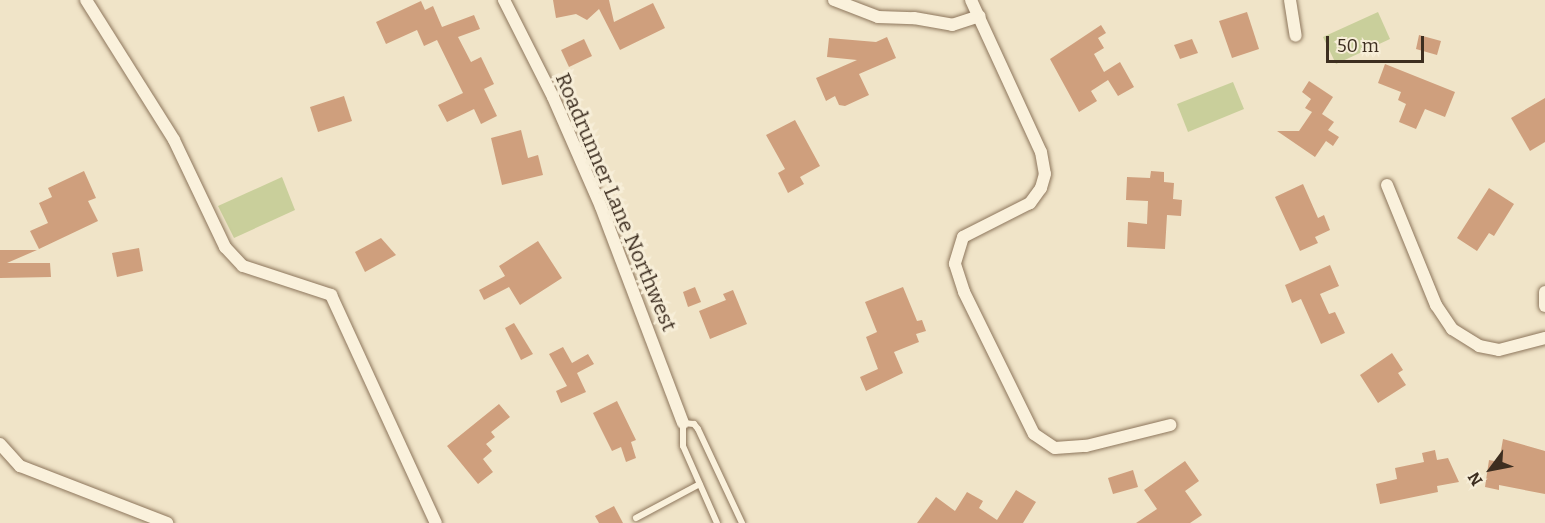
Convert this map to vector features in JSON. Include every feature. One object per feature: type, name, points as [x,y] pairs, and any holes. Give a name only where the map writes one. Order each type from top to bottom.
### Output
[{"type":"street","points":[[86,0],[174,140],[225,247],[243,266],[332,295],[436,523]]},
{"type":"street","name":"Roadrunner Lane Northwest","points":[[504,0],[554,97],[601,207],[683,423]]},
{"type":"street","points":[[834,0],[878,17],[914,18],[952,26],[980,16]]},
{"type":"street","points":[[971,0],[1041,152],[1045,174],[1041,188],[1030,203],[963,237],[955,264],[964,292],[1034,434],[1054,448],[1086,446],[1170,425]]},
{"type":"street","points":[[1290,0],[1296,36]]},
{"type":"street","points":[[1387,185],[1436,305],[1452,329],[1471,342],[1493,349],[1513,349],[1545,338]]},
{"type":"street","points":[[1545,292],[1545,306]]},
{"type":"street","points":[[0,444],[20,466],[166,523]]},
{"type":"lane","points":[[717,523],[683,446],[683,423],[694,424],[698,429],[742,523]]},
{"type":"lane","points":[[636,518],[700,484]]},
{"type":"green space","points":[[1378,12],[1390,39],[1336,64],[1323,37]]},
{"type":"green space","points":[[1233,82],[1244,109],[1188,132],[1177,104]]},
{"type":"green space","points":[[282,177],[295,210],[234,238],[218,206]]},
{"type":"building","points":[[553,0],[609,0],[614,22],[653,3],[665,28],[620,50],[599,9],[587,20],[576,14],[556,18]]},
{"type":"building","points":[[421,1],[425,10],[433,6],[442,27],[474,15],[480,29],[458,37],[471,62],[481,57],[494,84],[484,89],[497,116],[481,124],[474,109],[447,122],[438,105],[463,93],[437,40],[424,46],[417,30],[386,44],[376,22]]},
{"type":"building","points":[[1247,12],[1259,49],[1232,58],[1219,21]]},
{"type":"building","points":[[1101,25],[1106,33],[1098,38],[1104,48],[1094,54],[1104,72],[1120,62],[1134,87],[1118,96],[1108,80],[1091,91],[1097,101],[1079,112],[1050,59]]},
{"type":"building","points":[[1419,35],[1441,41],[1437,55],[1416,49]]},
{"type":"building","points":[[887,37],[896,58],[859,74],[869,95],[845,106],[839,105],[835,96],[826,101],[816,78],[857,60],[827,57],[829,38],[876,42]]},
{"type":"building","points":[[584,39],[592,56],[569,67],[561,50]]},
{"type":"building","points":[[1192,39],[1198,53],[1180,59],[1174,45]]},
{"type":"building","points":[[1385,64],[1455,92],[1445,117],[1425,109],[1416,129],[1399,122],[1406,104],[1398,100],[1401,92],[1378,83]]},
{"type":"building","points":[[1309,81],[1333,97],[1322,114],[1334,122],[1328,130],[1339,137],[1333,146],[1326,141],[1315,157],[1277,131],[1299,131],[1312,112],[1305,108],[1311,99],[1302,92]]},
{"type":"building","points":[[344,96],[352,121],[318,132],[310,107]]},
{"type":"building","points":[[1545,98],[1545,142],[1530,151],[1511,118]]},
{"type":"building","points":[[795,120],[820,166],[800,177],[804,184],[788,193],[778,173],[785,169],[766,135]]},
{"type":"building","points":[[521,130],[528,158],[538,155],[543,175],[502,185],[491,138]]},
{"type":"building","points":[[84,171],[96,198],[88,201],[98,221],[39,249],[30,231],[48,223],[39,203],[52,197],[48,188]]},
{"type":"building","points":[[1151,171],[1164,172],[1164,182],[1174,183],[1173,199],[1182,200],[1181,216],[1167,215],[1165,249],[1127,247],[1128,222],[1147,224],[1148,201],[1126,200],[1127,177],[1150,178]]},
{"type":"building","points":[[1303,184],[1318,218],[1324,215],[1330,230],[1315,237],[1318,243],[1300,251],[1275,197]]},
{"type":"building","points":[[1489,188],[1514,204],[1494,236],[1489,233],[1477,251],[1457,238]]},
{"type":"building","points":[[381,238],[396,255],[365,272],[355,252]]},
{"type":"building","points":[[538,241],[562,278],[520,305],[509,287],[484,300],[479,290],[505,276],[499,266]]},
{"type":"building","points":[[139,248],[143,271],[117,277],[112,253]]},
{"type":"building","points":[[0,250],[37,250],[7,263],[50,263],[51,277],[0,278]]},
{"type":"building","points":[[1330,265],[1339,286],[1320,294],[1329,314],[1335,312],[1345,333],[1321,344],[1301,299],[1292,303],[1285,285]]},
{"type":"building","points":[[695,287],[701,302],[688,307],[683,292]]},
{"type":"building","points":[[903,287],[917,321],[922,320],[926,331],[916,334],[919,342],[894,352],[903,373],[866,391],[860,377],[878,369],[866,337],[877,332],[865,302]]},
{"type":"building","points":[[733,290],[747,324],[710,339],[699,311],[726,300],[723,294]]},
{"type":"building","points":[[514,323],[533,354],[521,360],[505,328]]},
{"type":"building","points":[[563,347],[572,363],[588,354],[594,364],[577,373],[586,392],[561,403],[556,391],[567,386],[549,354]]},
{"type":"building","points":[[1392,353],[1403,370],[1398,373],[1406,385],[1378,403],[1360,375]]},
{"type":"building","points":[[617,401],[636,440],[631,442],[636,458],[626,462],[621,447],[612,451],[593,413]]},
{"type":"building","points":[[499,404],[510,417],[491,432],[495,437],[486,444],[492,451],[483,459],[493,472],[478,484],[447,446]]},
{"type":"building","points":[[1503,439],[1545,451],[1545,494],[1499,485],[1499,490],[1485,487],[1489,460],[1499,462]]},
{"type":"building","points":[[1435,450],[1437,460],[1448,458],[1459,482],[1437,486],[1438,492],[1380,504],[1376,484],[1397,479],[1395,468],[1424,462],[1422,453]]},
{"type":"building","points":[[1185,461],[1199,481],[1185,491],[1202,515],[1190,523],[1136,523],[1157,509],[1144,490]]},
{"type":"building","points":[[1133,470],[1138,487],[1113,494],[1108,478]]},
{"type":"building","points":[[1016,490],[1036,502],[1023,523],[917,523],[936,497],[955,511],[967,492],[983,501],[979,508],[997,520]]},
{"type":"building","points":[[614,506],[623,523],[599,523],[595,516]]}]
